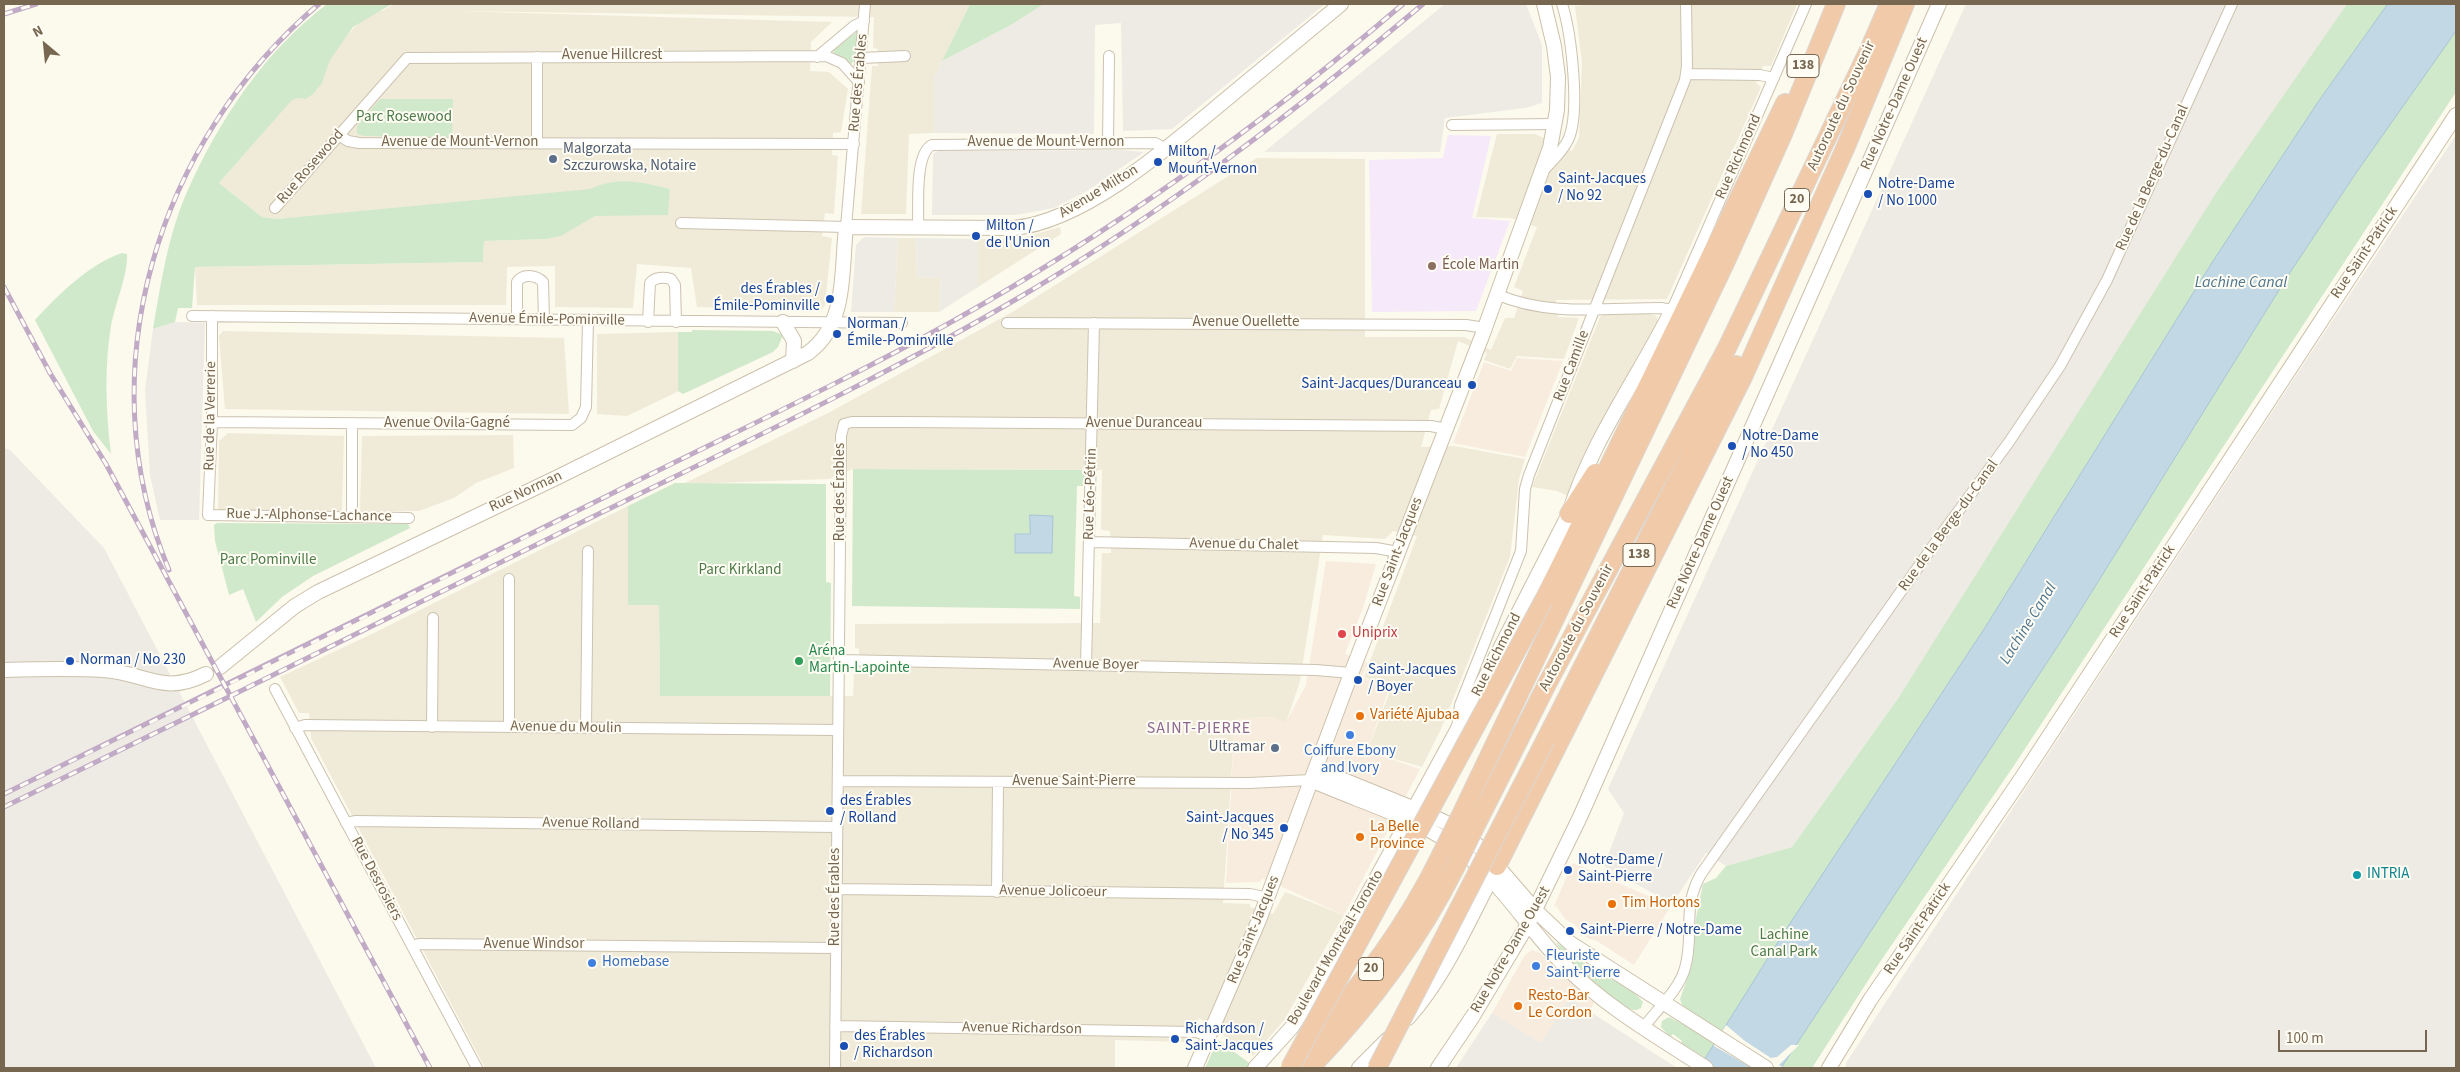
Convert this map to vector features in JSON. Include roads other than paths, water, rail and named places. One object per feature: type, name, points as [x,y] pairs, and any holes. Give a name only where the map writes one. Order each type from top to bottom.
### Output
[{"type":"highway","name":"138","points":[[1290,1068],[1544,600],[1835,4]]},
{"type":"highway","name":"Autoroute du Souvenir","points":[[1284,1068],[1336,1013],[1377,961],[1415,904],[1441,855],[1726,262],[1784,134],[1835,4]]},
{"type":"highway","name":"Autoroute du Souvenir","points":[[1310,1068],[1351,1025],[1397,966],[1428,918],[1548,684],[1727,348],[1889,4]]},
{"type":"highway","name":"138","points":[[1378,1068],[1697,439],[1802,240],[1847,144],[1905,4]]},
{"type":"highway","points":[[1494,873],[1743,377],[1802,240]]},
{"type":"highway","points":[[1569,514],[1585,491],[1607,449],[1642,398]]},
{"type":"main road","name":"Avenue Milton","points":[[846,227],[1014,228],[1047,221],[1092,199],[1166,149],[1341,4]]},
{"type":"main road","name":"Rue Saint-Jacques","points":[[1195,1068],[1248,951],[1351,673],[1485,328],[1542,173],[1555,124],[1558,96],[1557,65],[1544,4]]},
{"type":"main road","name":"Rue Notre-Dame Ouest","points":[[1438,1068],[1473,1016],[1536,911],[1613,743],[1939,4]]},
{"type":"main road","name":"Rue Saint-Patrick","points":[[1830,1067],[1870,1000],[2021,779],[2456,115]]},
{"type":"main road","name":"Rue des Érables","points":[[833,322],[839,303],[846,227]]},
{"type":"main road","name":"Rue Richmond","points":[[1407,821],[1569,514],[1577,487],[1598,444],[1651,353],[1672,310]]},
{"type":"main road","points":[[783,322],[794,341],[793,361]]},
{"type":"main road","name":"Rue Norman","points":[[220,667],[295,606],[318,592],[793,361],[817,346],[827,335],[833,322]]},
{"type":"main road","points":[[4,670],[104,670],[174,685],[186,684],[206,674]]},
{"type":"main road","name":"Avenue Saint-Pierre","points":[[1311,780],[1331,775],[1446,822],[1468,835],[1528,924],[1580,979],[1666,1043],[1706,1068]]},
{"type":"main road","name":"Avenue Saint-Pierre","points":[[1311,780],[1433,832],[1454,845],[1494,873],[1580,951],[1766,1068]]},
{"type":"main road","name":"Boulevard Montréal-Toronto","points":[[1256,1068],[1292,1027],[1313,994],[1407,821]]},
{"type":"main road","points":[[1359,1068],[1404,1023],[1432,986],[1458,945],[1494,873]]},
{"type":"street","name":"Rue Saint-Jacques","points":[[1542,173],[1566,145],[1571,129],[1574,99],[1572,59],[1569,32],[1562,4]]},
{"type":"street","name":"Rue Camille","points":[[1456,730],[1459,708],[1521,551],[1528,478],[1687,74],[1686,4]]},
{"type":"street","name":"Rue Richmond","points":[[1672,310],[1806,4]]},
{"type":"street","name":"Rue de la Berge-du-Canal","points":[[1644,1027],[1681,979],[1685,969],[1689,902],[1701,874],[1938,539],[2009,442],[2060,366],[2107,280],[2232,4]]},
{"type":"street","name":"Rue des Érables","points":[[846,227],[865,6]]},
{"type":"street","points":[[817,56],[854,26],[864,21]]},
{"type":"street","points":[[537,56],[537,143]]},
{"type":"street","name":"Avenue Hillcrest","points":[[407,58],[817,56],[836,60],[859,82]]},
{"type":"street","points":[[862,58],[906,56]]},
{"type":"street","points":[[1108,143],[1109,56]]},
{"type":"street","name":"Rue Rosewood","points":[[275,208],[407,58]]},
{"type":"street","points":[[1687,74],[1760,75],[1774,78]]},
{"type":"street","points":[[1452,125],[1527,122],[1555,124]]},
{"type":"street","name":"Avenue de Mount-Vernon","points":[[339,135],[348,141],[359,143],[854,144]]},
{"type":"street","name":"Avenue de Mount-Vernon","points":[[918,227],[921,160],[926,148],[940,143],[1155,143],[1166,149]]},
{"type":"street","name":"Avenue Milton","points":[[681,223],[846,227]]},
{"type":"street","points":[[517,319],[517,282],[522,277],[530,276],[538,278],[543,282],[544,320]]},
{"type":"street","points":[[648,322],[650,283],[654,279],[665,278],[672,280],[675,285],[676,322]]},
{"type":"street","points":[[1496,294],[1536,307],[1661,308],[1672,310]]},
{"type":"street","name":"Avenue Émile-Pominville","points":[[192,316],[648,322],[902,323]]},
{"type":"street","name":"Rue de la Verrerie","points":[[208,515],[212,422],[212,316]]},
{"type":"street","name":"Avenue Ovila-Gagné","points":[[212,422],[568,425],[575,423],[584,416],[586,406],[588,321]]},
{"type":"street","name":"Avenue Ouellette","points":[[1007,322],[1466,324],[1485,328]]},
{"type":"street","name":"Rue Léo-Pétrin","points":[[1086,665],[1094,323]]},
{"type":"street","name":"Avenue Duranceau","points":[[843,426],[852,422],[1431,426],[1446,429]]},
{"type":"street","points":[[352,423],[352,517]]},
{"type":"street","name":"Rue des Érables","points":[[835,1068],[836,827],[843,426]]},
{"type":"street","name":"Rue J.-Alphonse-Lachance","points":[[208,515],[410,518]]},
{"type":"street","name":"Avenue du Chalet","points":[[1089,542],[1376,548],[1398,552]]},
{"type":"street","points":[[586,728],[588,551]]},
{"type":"street","points":[[509,579],[509,727]]},
{"type":"street","points":[[432,727],[433,618]]},
{"type":"street","name":"Avenue Boyer","points":[[840,660],[1337,670],[1351,673]]},
{"type":"street","name":"Rue Desrosiers","points":[[275,689],[477,1068]]},
{"type":"street","name":"Avenue du Moulin","points":[[296,728],[305,725],[838,730]]},
{"type":"street","name":"Avenue Saint-Pierre","points":[[838,780],[1273,783],[1311,780]]},
{"type":"street","points":[[997,892],[998,782]]},
{"type":"street","name":"Avenue Rolland","points":[[346,823],[356,821],[836,827]]},
{"type":"street","name":"Avenue Jolicoeur","points":[[837,889],[1250,894],[1268,898]]},
{"type":"street","name":"Avenue Windsor","points":[[412,946],[429,944],[836,948]]},
{"type":"street","name":"Avenue Richardson","points":[[835,1026],[1196,1032],[1209,1036]]},
{"type":"water","name":"Lachine Canal","points":[[2388,4],[2456,4],[2456,31],[2356,173],[2289,274],[2065,635],[1781,1068],[1699,1068],[1785,931],[1986,626],[2213,261],[2318,102]]},
{"type":"water","points":[[1030,515],[1053,516],[1052,553],[1015,553],[1015,534],[1030,534]]},
{"type":"railway","points":[[4,14],[36,4]]},
{"type":"railway","points":[[169,570],[145,494],[135,417],[137,340],[152,264],[178,191],[216,122],[263,59],[319,4]]},
{"type":"railway","points":[[4,794],[824,389],[953,321],[1072,250],[1186,173],[1297,91],[1403,4]]},
{"type":"railway","points":[[4,807],[797,417],[969,326],[1078,262],[1180,193],[1328,82],[1423,4]]},
{"type":"railway","points":[[4,287],[50,373],[106,464],[430,1068]]},
{"type":"place","name":"Malgorzata Szczurowska, Notaire","points":[[553,159]]},
{"type":"place","name":"Milton / Mount-Vernon","points":[[1158,162]]},
{"type":"place","name":"Saint-Jacques / No 92","points":[[1548,189]]},
{"type":"place","name":"Notre-Dame / No 1000","points":[[1868,194]]},
{"type":"place","name":"Milton / de l'Union","points":[[976,236]]},
{"type":"place","name":"École Martin","points":[[1432,266]]},
{"type":"place","name":"des Érables / Émile-Pominville","points":[[830,299]]},
{"type":"place","name":"Norman / Émile-Pominville","points":[[837,334]]},
{"type":"place","name":"Saint-Jacques/Duranceau","points":[[1472,385]]},
{"type":"place","name":"Notre-Dame / No 450","points":[[1732,446]]},
{"type":"place","name":"Uniprix","points":[[1342,634]]},
{"type":"place","name":"Norman / No 230","points":[[70,661]]},
{"type":"place","name":"Aréna Martin-Lapointe","points":[[799,661]]},
{"type":"place","name":"Saint-Jacques / Boyer","points":[[1358,680]]},
{"type":"place","name":"Variété Ajubaa","points":[[1360,716]]},
{"type":"place","name":"Coiffure Ebony and Ivory","points":[[1350,735]]},
{"type":"place","name":"Ultramar","points":[[1275,748]]},
{"type":"place","name":"des Érables / Rolland","points":[[830,811]]},
{"type":"place","name":"Saint-Jacques / No 345","points":[[1284,828]]},
{"type":"place","name":"La Belle Province","points":[[1360,837]]},
{"type":"place","name":"Notre-Dame / Saint-Pierre","points":[[1568,870]]},
{"type":"place","name":"INTRIA","points":[[2357,875]]},
{"type":"place","name":"Tim Hortons","points":[[1612,904]]},
{"type":"place","name":"Saint-Pierre / Notre-Dame","points":[[1570,931]]},
{"type":"place","name":"Homebase","points":[[592,963]]},
{"type":"place","name":"Fleuriste Saint-Pierre","points":[[1536,966]]},
{"type":"place","name":"Resto-Bar Le Cordon","points":[[1518,1006]]},
{"type":"place","name":"Richardson / Saint-Jacques","points":[[1175,1039]]},
{"type":"place","name":"des Érables / Richardson","points":[[844,1046]]},
{"type":"district","name":"SAINT-PIERRE","points":[[1199,729]]},
{"type":"park label","name":"Parc Rosewood","points":[[404,118]]},
{"type":"park label","name":"Parc Pominville","points":[[268,561]]},
{"type":"park label","name":"Parc Kirkland","points":[[740,571]]},
{"type":"park label","name":"Lachine Canal Park","points":[[1784,944]]}]
